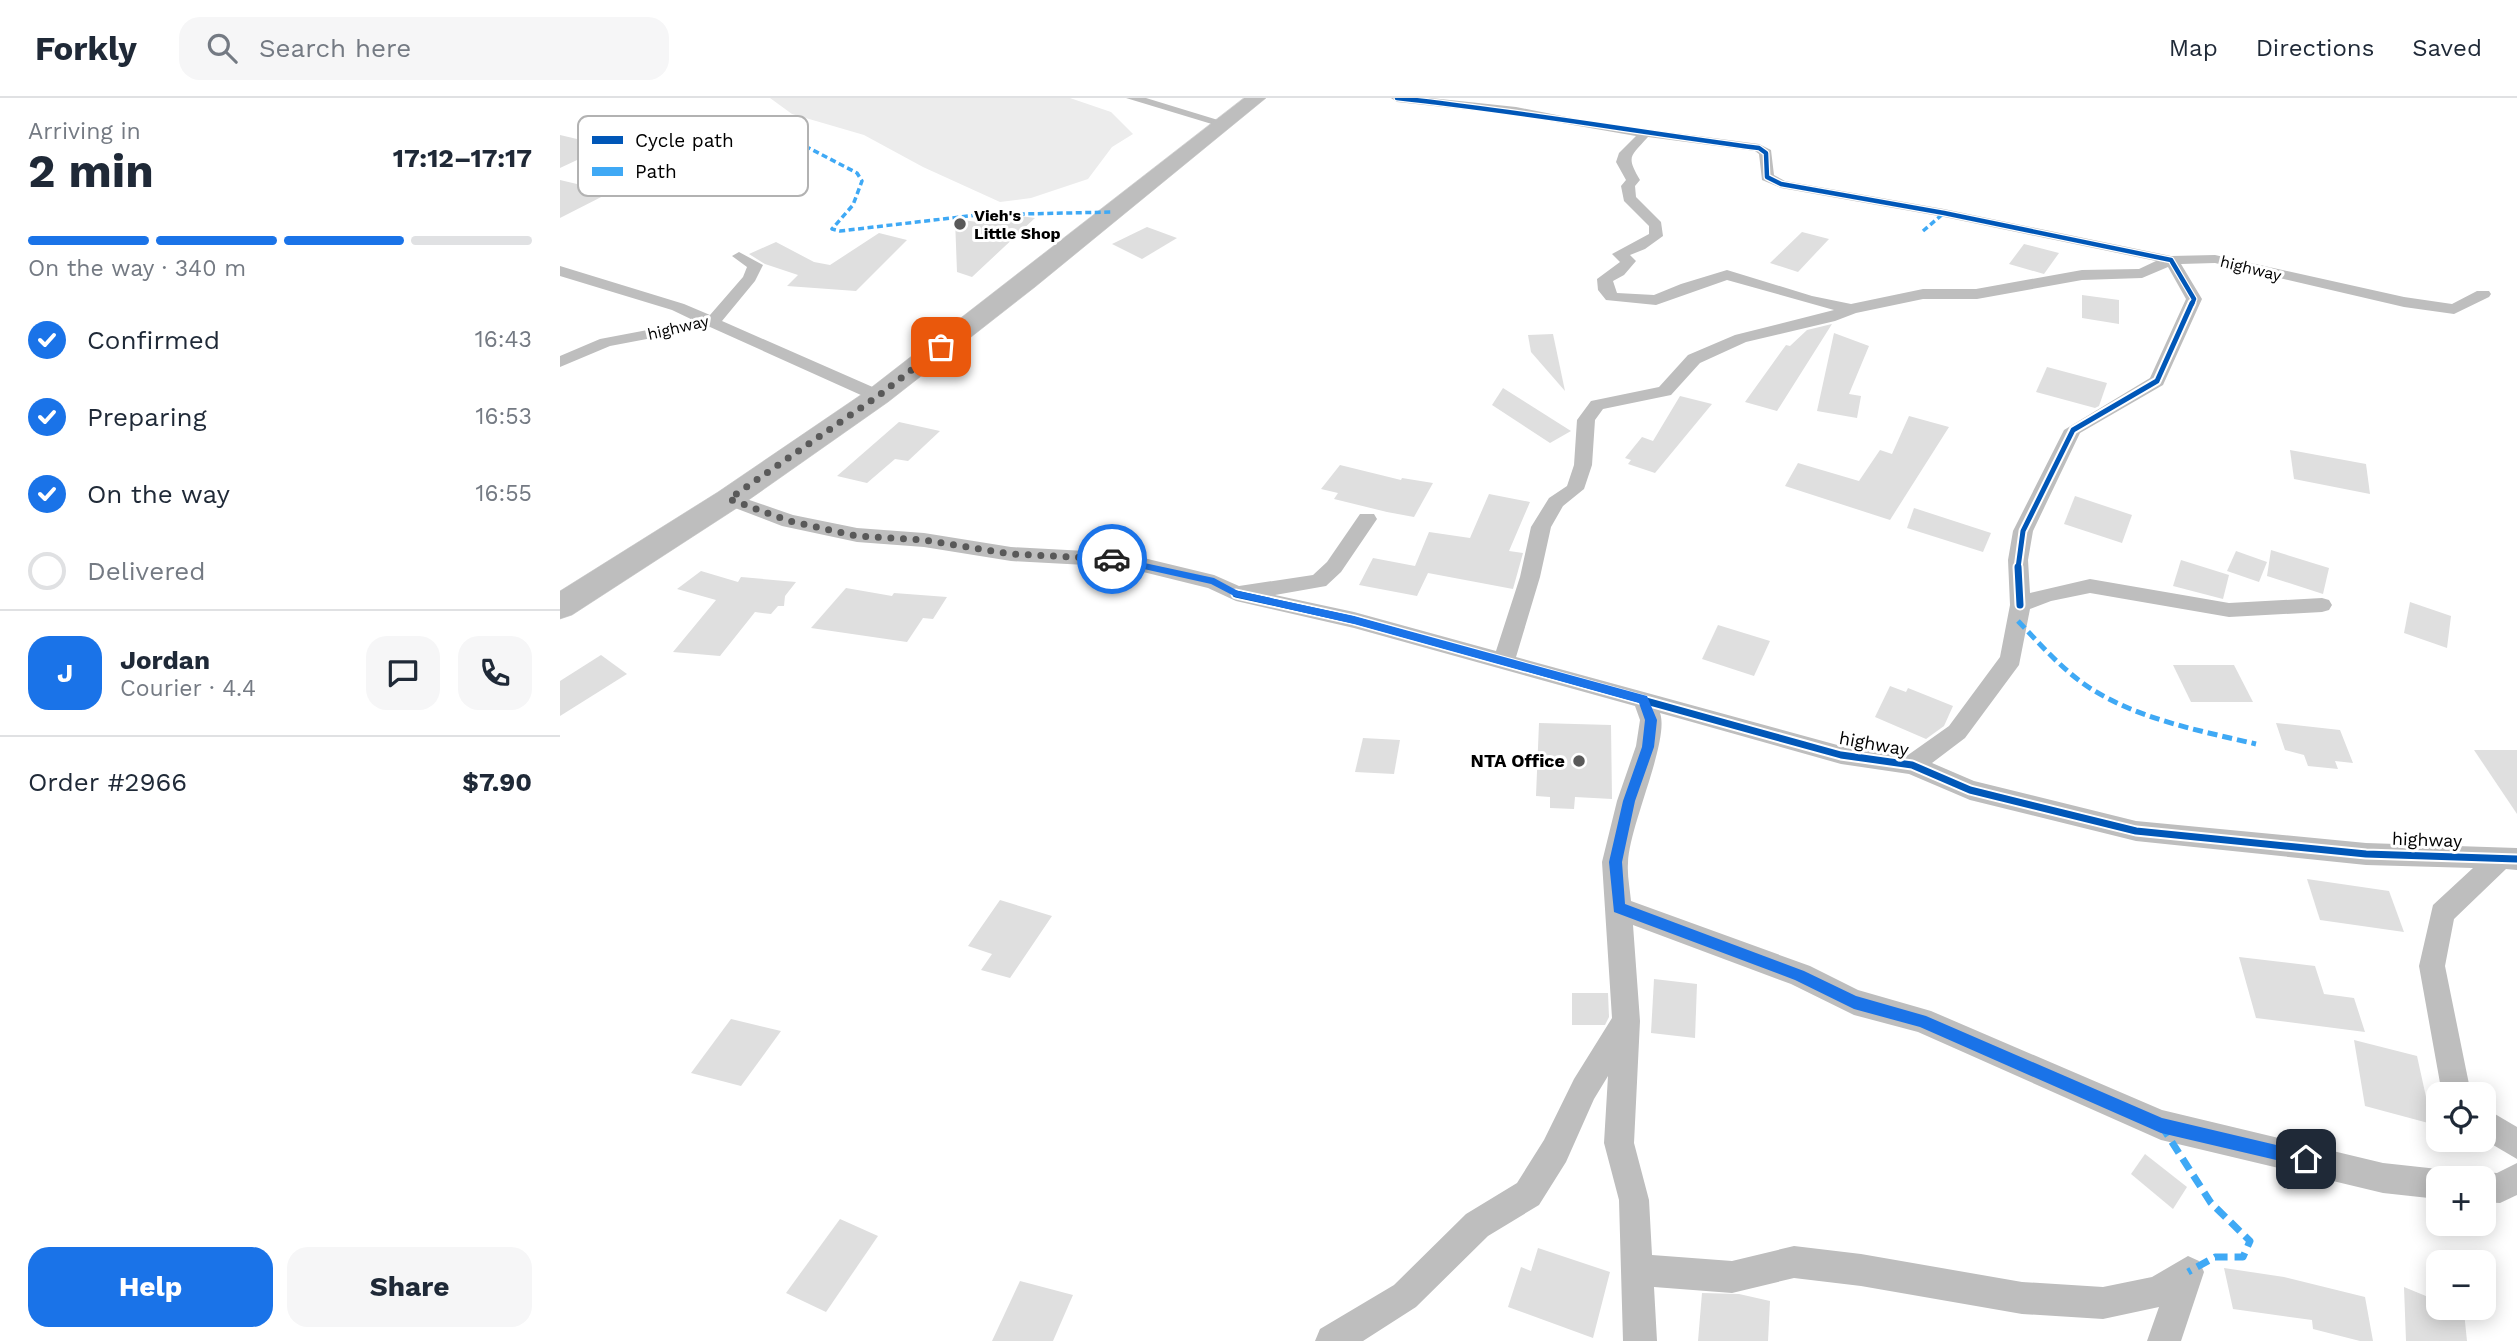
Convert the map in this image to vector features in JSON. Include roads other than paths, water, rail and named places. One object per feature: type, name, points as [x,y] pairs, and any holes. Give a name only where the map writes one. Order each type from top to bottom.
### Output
[{"type":"main road","points":[[560,607],[729,499],[878,396],[1256,98]]},
{"type":"street","points":[[1132,98],[1152,100],[1225,124]]},
{"type":"street","points":[[1397,98],[1516,111],[1645,133],[1759,148],[1766,153],[1768,177],[1781,184],[1944,213],[2171,260]]},
{"type":"street","name":"highway","points":[[1645,133],[1624,156],[1623,162],[1633,180],[1628,186],[1629,198],[1656,225],[1656,236],[1619,254],[1628,261],[1619,272],[1605,279],[1606,290],[1612,297],[1656,300],[1686,287],[1727,275],[1809,300],[1851,309]]},
{"type":"street","name":"highway","points":[[560,362],[606,342],[713,322],[750,278],[755,265],[739,256]]},
{"type":"street","name":"highway","points":[[1504,660],[1530,577],[1541,527],[1556,502],[1575,489],[1583,465],[1586,420],[1597,405],[1665,391],[1694,359],[1741,338],[1829,318],[1851,309],[1923,294],[1978,295],[1993,289],[2082,275],[2142,273],[2171,260],[2215,259],[2404,302],[2454,309],[2483,295]]},
{"type":"street","name":"highway","points":[[1912,765],[1957,732],[2011,659],[2020,605],[2018,560],[2022,531],[2073,430],[2157,381],[2194,299],[2171,260]]},
{"type":"street","points":[[560,271],[678,307],[878,396]]},
{"type":"street","name":"highway","points":[[729,499],[789,521],[857,536],[924,540],[1011,554],[1123,559],[1214,582],[1236,594],[1354,620],[1841,755],[1912,765],[1970,790],[2136,831],[2367,854],[2508,859]]},
{"type":"street","points":[[1236,594],[1319,581],[1334,567],[1367,519]]},
{"type":"street","points":[[2020,605],[2047,594],[2090,586],[2229,610],[2322,605]]},
{"type":"street","points":[[1640,1341],[1634,1200],[1619,1143],[1626,1021],[1615,862],[1629,801],[1648,747],[1651,720],[1643,699]]},
{"type":"street","name":"highway","points":[[2454,1082],[2432,966],[2442,913],[2508,859]]},
{"type":"street","points":[[1619,908],[1800,975],[1854,1002],[1921,1020],[2161,1125],[2383,1178],[2426,1183]]},
{"type":"street","points":[[1332,1341],[1405,1296],[1477,1226],[1528,1194],[1555,1152],[1584,1089],[1626,1021]]},
{"type":"street","points":[[2496,1130],[2517,1144]]},
{"type":"street","points":[[2496,1188],[2517,1178]]},
{"type":"street","points":[[1638,1270],[1731,1277],[1794,1262],[1861,1270],[2022,1298],[2103,1303],[2155,1293],[2187,1274]]},
{"type":"street","points":[[2164,1341],[2187,1274]]},
{"type":"place","name":"Vieh's Little Shop","points":[[960,224]]},
{"type":"place","name":"NTA Office","points":[[1579,761]]}]
